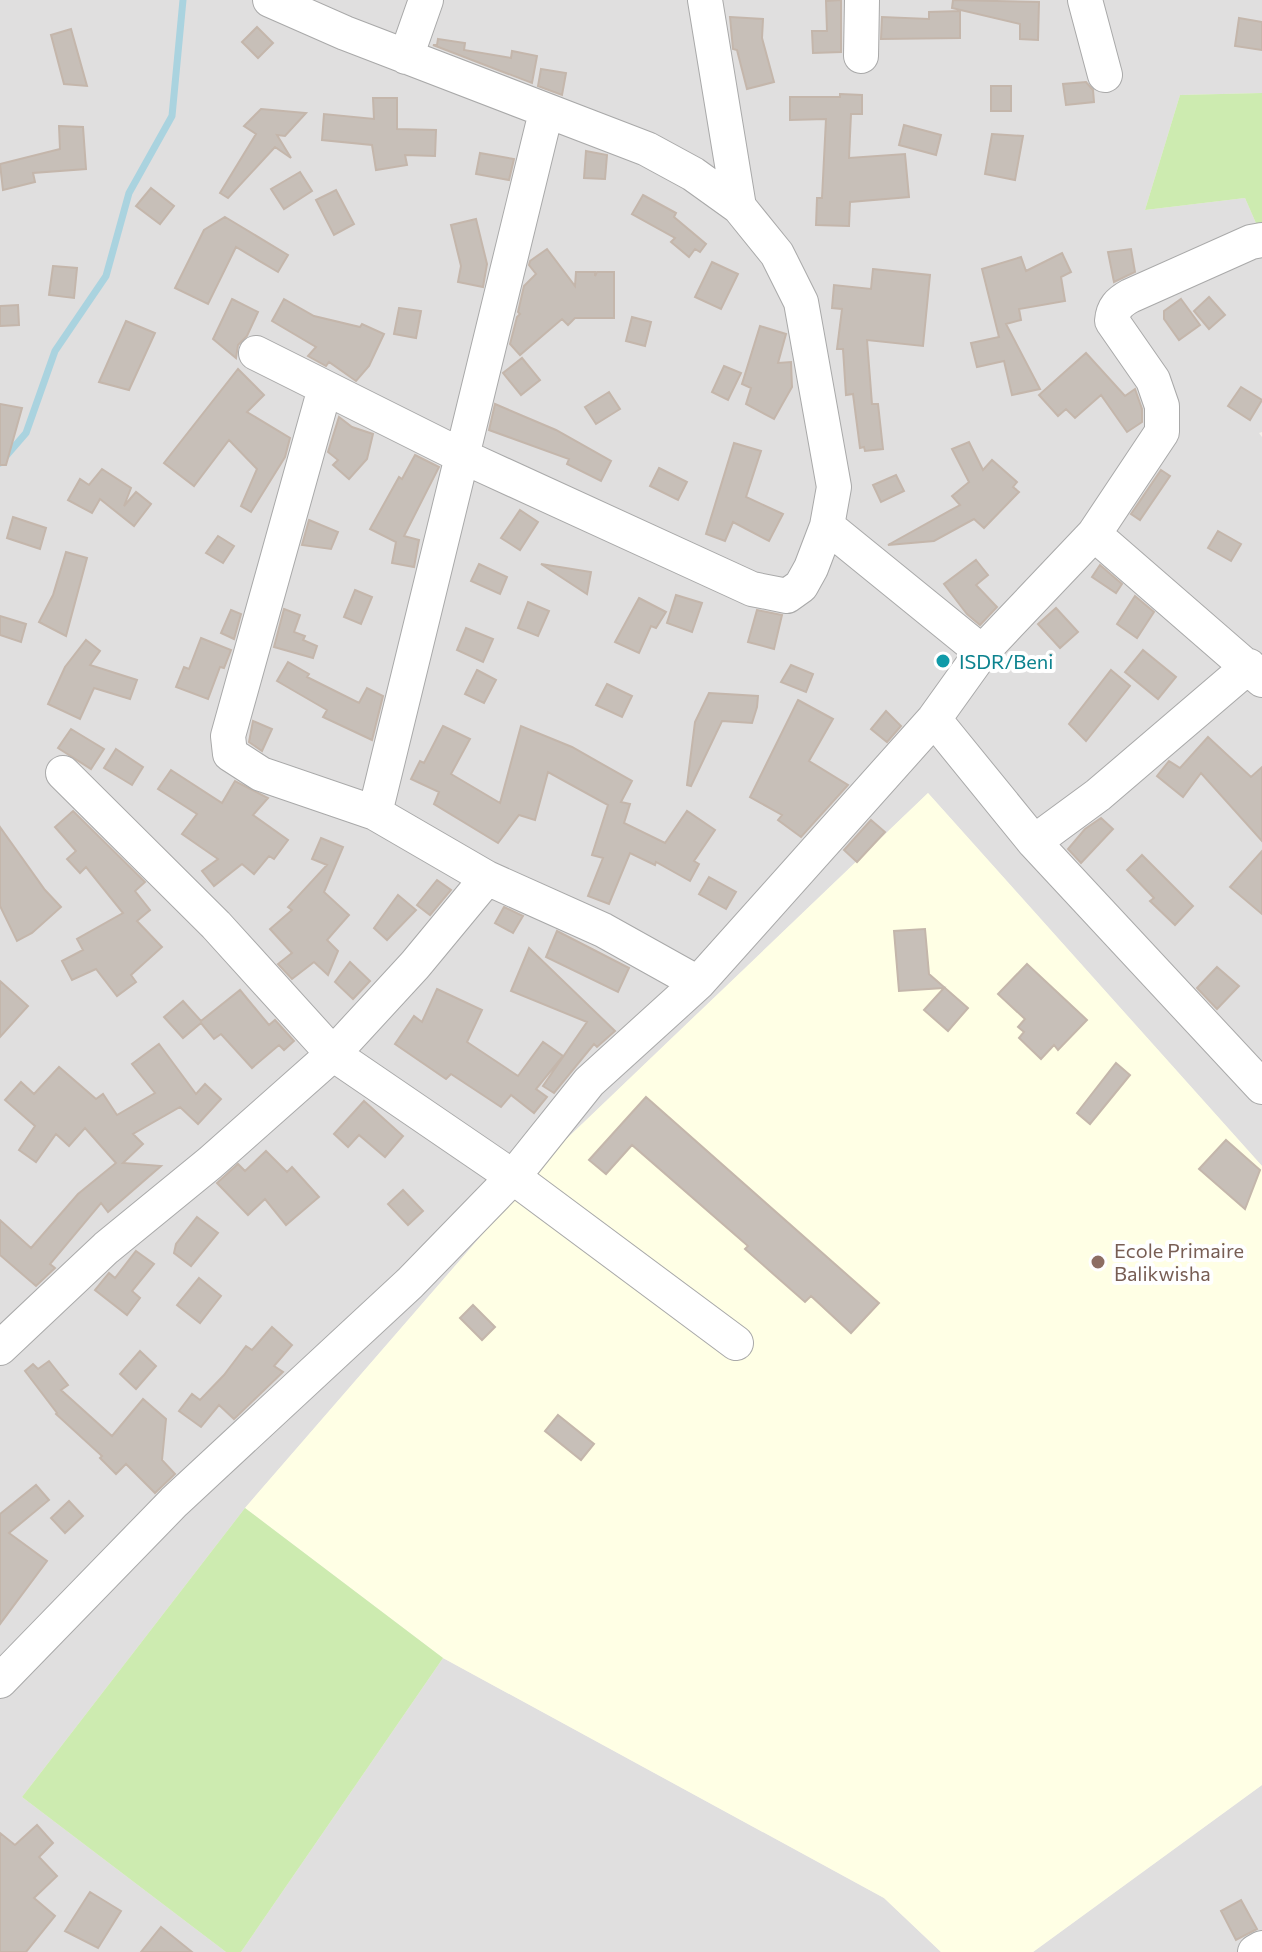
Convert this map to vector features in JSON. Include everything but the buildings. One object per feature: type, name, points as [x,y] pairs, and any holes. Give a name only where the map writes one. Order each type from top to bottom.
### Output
[{"type":"street","points":[[256,353],[464,457],[752,589],[787,596],[801,586],[827,526],[834,487],[801,302],[777,254],[739,207],[693,174],[647,149],[406,57],[270,0]]},
{"type":"street","points":[[406,57],[426,0]]},
{"type":"street","points":[[705,0],[739,207]]},
{"type":"street","points":[[861,56],[862,0]]},
{"type":"street","points":[[1085,0],[1105,75]]},
{"type":"street","points":[[375,813],[546,112]]},
{"type":"street","points":[[0,1681],[174,1502],[410,1283],[513,1177],[589,1082],[698,983],[934,719],[982,652],[1094,534],[1162,432],[1162,406],[1153,380],[1112,321],[1113,311],[1130,296],[1251,242],[1262,240]]},
{"type":"street","points":[[325,388],[228,736],[230,754],[261,774],[375,813],[487,878],[603,930],[698,983]]},
{"type":"street","points":[[827,526],[982,652]]},
{"type":"street","points":[[1034,842],[1256,673],[1094,534]]},
{"type":"street","points":[[934,719],[1034,842],[1262,1087]]},
{"type":"street","points":[[63,773],[216,925],[333,1054],[513,1177],[736,1343]]},
{"type":"street","points":[[0,1348],[106,1248],[210,1163],[333,1054],[415,965],[487,878]]},
{"type":"street","points":[[1255,1952],[1262,1948]]},
{"type":"shaded area","points":[[0,0],[1262,0],[1262,93],[1180,95],[1145,210],[1245,198],[1262,237],[1262,432],[1259,433],[1262,437],[1262,1166],[928,793],[559,1146],[245,1508],[22,1797],[226,1952],[0,1952]]},
{"type":"shaded area","points":[[928,793],[1262,1166],[1262,1785],[1033,1952],[941,1952],[884,1898],[443,1658],[245,1508],[559,1146]]},
{"type":"shaded area","points":[[443,1658],[884,1898],[941,1952],[241,1952]]},
{"type":"shaded area","points":[[1262,1785],[1262,1952],[1033,1952]]},
{"type":"green space","points":[[1262,93],[1262,237],[1245,198],[1145,210],[1180,95]]},
{"type":"green space","points":[[245,1508],[443,1658],[241,1952],[226,1952],[22,1797]]},
{"type":"waterway","points":[[0,463],[26,433],[55,351],[106,276],[129,193],[172,116],[183,0]]},
{"type":"place","name":"ISDR/Beni","points":[[943,661]]},
{"type":"place","name":"Ecole Primaire Balikwisha","points":[[1098,1262]]}]
